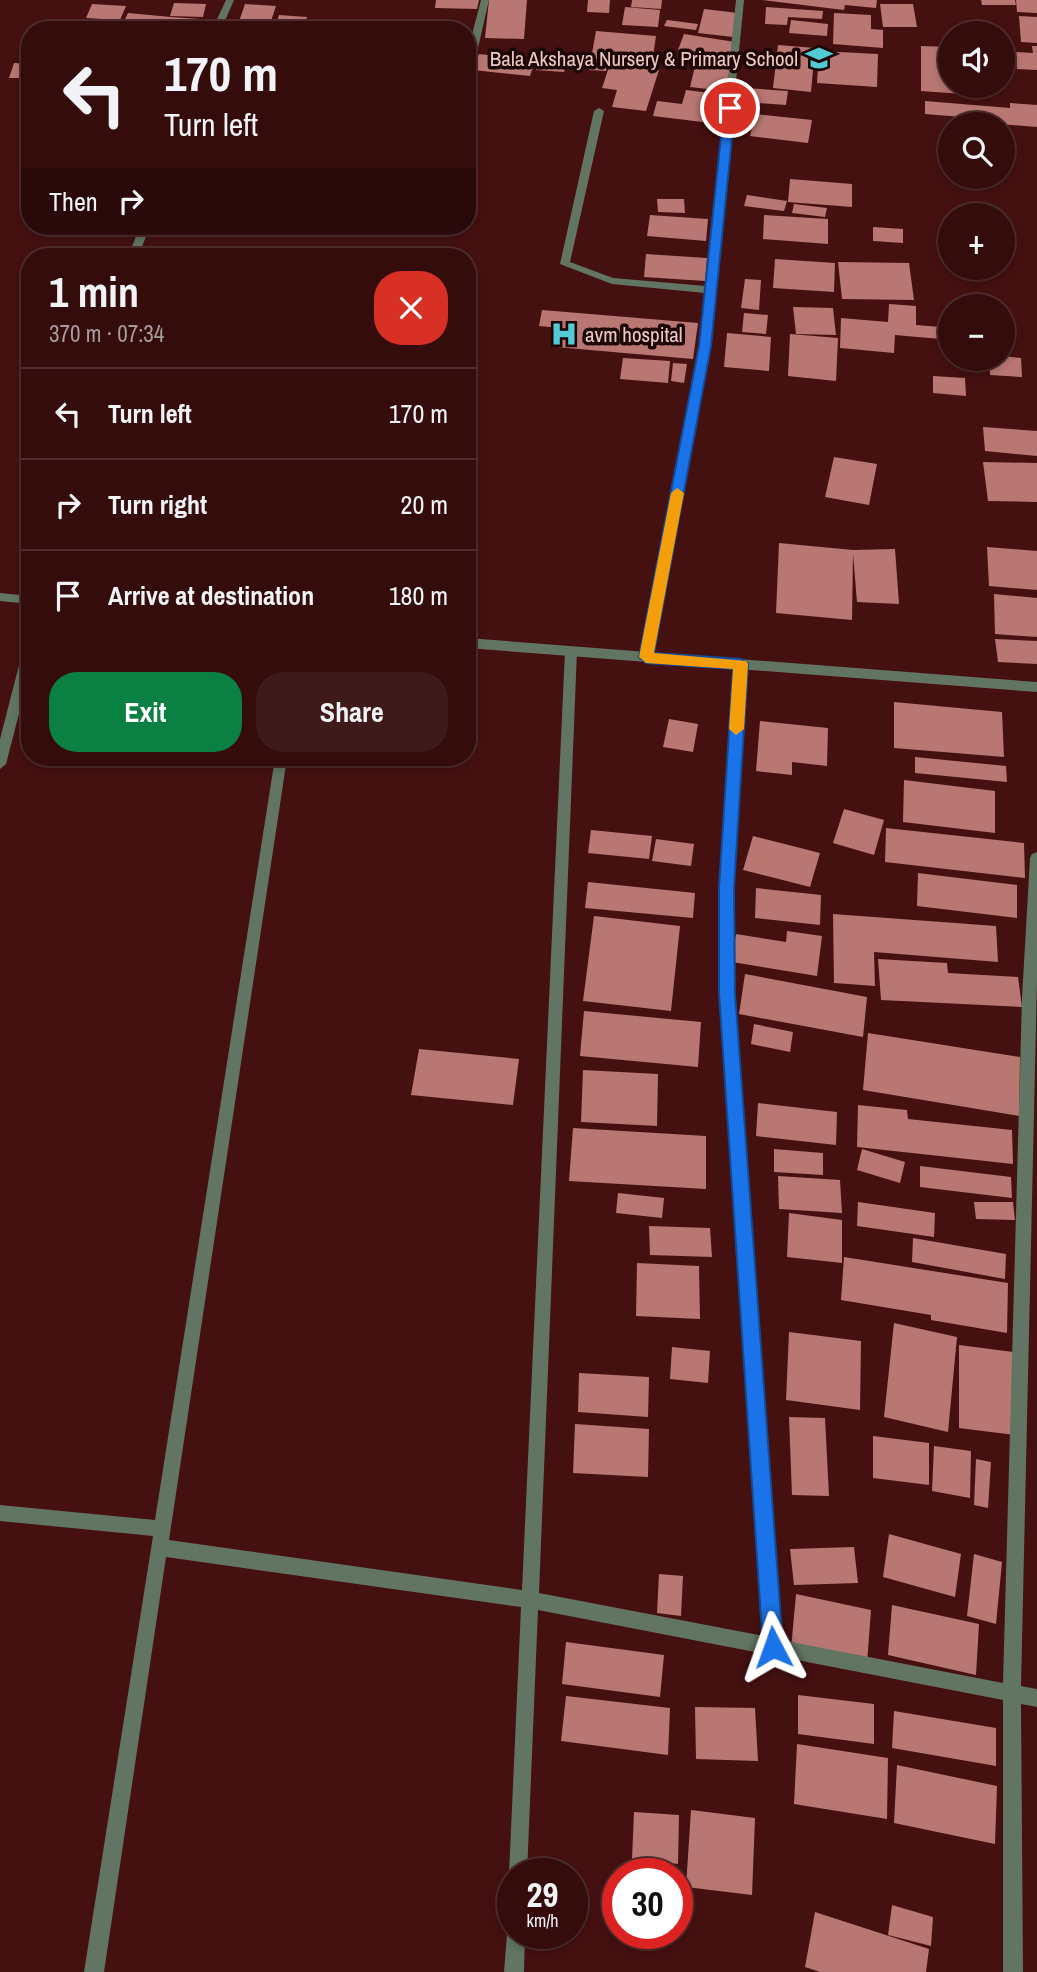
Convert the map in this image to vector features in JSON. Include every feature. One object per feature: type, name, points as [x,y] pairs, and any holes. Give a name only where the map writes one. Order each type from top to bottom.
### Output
[{"type":"street","points":[[220,21],[230,0]]},
{"type":"street","points":[[476,37],[485,0]]},
{"type":"street","points":[[646,657],[705,346],[740,0]]},
{"type":"street","points":[[599,111],[565,264],[612,281],[712,290]]},
{"type":"street","points":[[0,597],[21,599]]},
{"type":"street","points":[[476,644],[1037,687]]},
{"type":"street","points":[[519,1858],[572,652]]},
{"type":"street","points":[[741,664],[726,888],[727,993],[773,1647]]},
{"type":"street","points":[[0,764],[21,681]]},
{"type":"street","points":[[94,1972],[280,766]]},
{"type":"street","points":[[1013,1972],[1012,1693],[1037,858]]},
{"type":"street","points":[[0,1513],[530,1600],[1037,1698]]},
{"type":"street","points":[[514,1972],[515,1949]]},
{"type":"building","points":[[436,0],[479,0],[477,9],[435,8]]},
{"type":"building","points":[[489,0],[527,0],[524,39],[485,38]]},
{"type":"building","points":[[588,0],[610,0],[609,13],[587,12]]},
{"type":"building","points":[[632,0],[662,0],[661,9],[631,7]]},
{"type":"building","points":[[761,0],[877,0],[876,8],[845,5],[844,10]]},
{"type":"building","points":[[981,0],[1015,0],[1016,5],[982,5]]},
{"type":"building","points":[[1016,0],[1037,0],[1037,13],[1017,12]]},
{"type":"building","points":[[174,3],[206,4],[203,17],[170,16]]},
{"type":"building","points":[[92,4],[126,6],[120,20],[86,18]]},
{"type":"building","points":[[245,4],[276,6],[271,21],[239,21]]},
{"type":"building","points":[[880,4],[913,4],[917,27],[883,27]]},
{"type":"building","points":[[625,7],[660,10],[658,27],[622,25]]},
{"type":"building","points":[[766,7],[823,11],[822,19],[788,17],[787,25],[765,24]]},
{"type":"building","points":[[704,9],[738,13],[733,37],[698,33]]},
{"type":"building","points":[[128,13],[200,19],[199,21],[124,21]]},
{"type":"building","points":[[834,13],[871,15],[871,29],[883,30],[883,48],[833,44]]},
{"type":"building","points":[[279,15],[307,17],[306,21],[277,21]]},
{"type":"building","points":[[1019,16],[1037,17],[1037,43],[1021,42]]},
{"type":"building","points":[[667,20],[698,24],[696,30],[664,26]]},
{"type":"building","points":[[791,20],[828,24],[827,36],[789,33]]},
{"type":"building","points":[[596,31],[656,36],[652,64],[591,59]]},
{"type":"building","points":[[684,34],[735,42],[730,57],[678,50]]},
{"type":"building","points":[[778,45],[815,48],[811,92],[773,88]]},
{"type":"building","points":[[921,46],[938,47],[938,92],[921,91]]},
{"type":"building","points":[[1032,46],[1037,46],[1037,70],[1017,69],[1016,52],[1033,53]]},
{"type":"building","points":[[819,51],[878,54],[877,87],[817,83]]},
{"type":"building","points":[[479,54],[535,60],[530,76],[476,70]]},
{"type":"building","points":[[539,57],[567,60],[564,72],[536,70]]},
{"type":"building","points":[[697,58],[732,62],[725,91],[690,87]]},
{"type":"building","points":[[592,61],[609,63],[606,71],[589,70]]},
{"type":"building","points":[[14,63],[21,63],[21,78],[9,78]]},
{"type":"building","points":[[610,64],[659,70],[646,111],[612,107],[617,90],[602,88]]},
{"type":"building","points":[[746,88],[788,91],[786,105],[745,102]]},
{"type":"building","points":[[686,90],[726,95],[719,124],[653,116],[657,101],[682,104]]},
{"type":"building","points":[[925,101],[1010,108],[1010,103],[1037,105],[1037,127],[1015,125],[1015,112],[925,114]]},
{"type":"building","points":[[755,114],[812,120],[808,143],[750,136]]},
{"type":"building","points":[[790,179],[852,184],[852,207],[788,202]]},
{"type":"building","points":[[747,195],[787,201],[784,211],[744,206]]},
{"type":"building","points":[[657,199],[684,199],[685,213],[658,212]]},
{"type":"building","points":[[794,204],[827,208],[825,217],[792,213]]},
{"type":"building","points":[[650,215],[708,219],[706,241],[647,236]]},
{"type":"building","points":[[764,215],[828,219],[828,244],[763,239]]},
{"type":"building","points":[[873,227],[903,229],[903,243],[873,241]]},
{"type":"building","points":[[646,254],[707,258],[705,281],[644,277]]},
{"type":"building","points":[[775,259],[835,263],[834,292],[773,288]]},
{"type":"building","points":[[838,262],[909,263],[914,300],[842,299]]},
{"type":"building","points":[[745,279],[761,280],[759,310],[741,308]]},
{"type":"building","points":[[889,304],[916,306],[916,325],[938,327],[938,339],[895,335],[894,353],[840,348],[841,318],[888,322]]},
{"type":"building","points":[[793,307],[833,308],[836,335],[796,334]]},
{"type":"building","points":[[542,310],[698,323],[693,359],[556,347],[560,328],[539,326]]},
{"type":"building","points":[[744,313],[768,315],[766,334],[742,332]]},
{"type":"building","points":[[727,333],[771,337],[769,371],[724,367]]},
{"type":"building","points":[[790,334],[838,338],[836,381],[788,376]]},
{"type":"building","points":[[1015,357],[1021,358],[1022,377],[990,375],[990,371],[1015,371]]},
{"type":"building","points":[[623,358],[670,361],[668,383],[620,379]]},
{"type":"building","points":[[673,363],[687,364],[684,383],[671,381]]},
{"type":"building","points":[[933,376],[965,378],[966,396],[933,393]]},
{"type":"building","points":[[983,427],[1037,431],[1037,456],[985,451]]},
{"type":"building","points":[[834,457],[877,464],[869,505],[825,497]]},
{"type":"building","points":[[983,462],[1037,463],[1037,502],[988,501]]},
{"type":"building","points":[[779,543],[853,550],[895,549],[899,604],[857,602],[853,554],[852,620],[776,613]]},
{"type":"building","points":[[987,547],[1037,551],[1037,590],[989,586]]},
{"type":"building","points":[[994,594],[1037,598],[1037,637],[995,634]]},
{"type":"building","points":[[995,639],[1037,641],[1037,664],[998,662]]},
{"type":"building","points":[[894,702],[1002,712],[1004,757],[894,748]]},
{"type":"building","points":[[669,719],[698,724],[693,752],[663,747]]},
{"type":"building","points":[[760,721],[828,728],[827,766],[792,762],[792,775],[756,771]]},
{"type":"building","points":[[915,757],[1006,766],[1007,782],[915,773]]},
{"type":"building","points":[[904,780],[995,791],[995,833],[903,822]]},
{"type":"building","points":[[844,809],[884,820],[874,855],[833,843]]},
{"type":"building","points":[[886,828],[1024,843],[1025,878],[885,862]]},
{"type":"building","points":[[591,830],[652,836],[649,859],[588,853]]},
{"type":"building","points":[[753,836],[820,853],[810,887],[743,870]]},
{"type":"building","points":[[656,839],[694,844],[691,866],[652,861]]},
{"type":"building","points":[[918,873],[1017,885],[1017,918],[917,906]]},
{"type":"building","points":[[588,882],[695,893],[693,918],[585,908]]},
{"type":"building","points":[[756,888],[821,895],[820,925],[755,918]]},
{"type":"building","points":[[833,914],[996,926],[998,962],[874,952],[875,986],[834,983]]},
{"type":"building","points":[[594,916],[680,926],[671,1011],[583,1001]]},
{"type":"building","points":[[787,931],[822,936],[817,976],[732,962],[736,934],[786,942]]},
{"type":"building","points":[[878,959],[947,963],[948,973],[1018,977],[1022,1007],[881,1000]]},
{"type":"building","points":[[745,974],[867,997],[863,1037],[739,1014]]},
{"type":"building","points":[[584,1011],[701,1022],[698,1067],[580,1056]]},
{"type":"building","points":[[754,1024],[793,1032],[790,1052],[751,1044]]},
{"type":"building","points":[[868,1033],[1020,1057],[1019,1116],[863,1090]]},
{"type":"building","points":[[419,1049],[519,1059],[513,1105],[411,1095]]},
{"type":"building","points":[[583,1070],[658,1074],[657,1126],[581,1122]]},
{"type":"building","points":[[758,1103],[837,1112],[836,1145],[756,1136]]},
{"type":"building","points":[[858,1105],[907,1110],[908,1119],[1012,1130],[1013,1164],[857,1147]]},
{"type":"building","points":[[573,1128],[706,1136],[706,1189],[569,1181]]},
{"type":"building","points":[[774,1149],[823,1153],[823,1175],[774,1172]]},
{"type":"building","points":[[862,1149],[905,1162],[900,1183],[857,1170]]},
{"type":"building","points":[[920,1166],[1011,1177],[1012,1198],[920,1187]]},
{"type":"building","points":[[778,1176],[840,1180],[842,1213],[779,1209]]},
{"type":"building","points":[[618,1193],[664,1198],[662,1218],[616,1213]]},
{"type":"building","points":[[858,1202],[935,1213],[934,1237],[857,1226]]},
{"type":"building","points":[[974,1202],[1013,1202],[1015,1220],[976,1219]]},
{"type":"building","points":[[789,1213],[842,1220],[842,1263],[787,1257]]},
{"type":"building","points":[[649,1226],[710,1228],[712,1257],[650,1255]]},
{"type":"building","points":[[913,1238],[1006,1254],[1005,1279],[912,1262]]},
{"type":"building","points":[[844,1257],[1008,1283],[1007,1333],[931,1320],[931,1315],[841,1300]]},
{"type":"building","points":[[637,1263],[699,1266],[700,1319],[636,1316]]},
{"type":"building","points":[[894,1323],[957,1337],[948,1432],[884,1417]]},
{"type":"building","points":[[789,1332],[861,1341],[860,1410],[786,1400]]},
{"type":"building","points":[[959,1345],[1013,1352],[1015,1435],[959,1428]]},
{"type":"building","points":[[672,1347],[710,1351],[708,1383],[670,1379]]},
{"type":"building","points":[[579,1373],[649,1377],[648,1417],[578,1412]]},
{"type":"building","points":[[789,1417],[825,1418],[829,1496],[792,1495]]},
{"type":"building","points":[[575,1424],[649,1429],[648,1477],[573,1473]]},
{"type":"building","points":[[873,1436],[929,1443],[929,1485],[873,1478]]},
{"type":"building","points":[[934,1446],[971,1451],[970,1498],[932,1491]]},
{"type":"building","points":[[976,1459],[991,1462],[988,1508],[974,1505]]},
{"type":"building","points":[[889,1534],[961,1554],[955,1597],[883,1577]]},
{"type":"building","points":[[854,1547],[858,1583],[794,1585],[790,1549]]},
{"type":"building","points":[[974,1554],[1002,1562],[996,1624],[967,1616]]},
{"type":"building","points":[[659,1574],[683,1576],[681,1616],[657,1613]]},
{"type":"building","points":[[796,1594],[871,1610],[867,1664],[791,1649]]},
{"type":"building","points":[[892,1605],[979,1624],[976,1675],[888,1655]]},
{"type":"building","points":[[566,1642],[664,1655],[660,1697],[562,1684]]},
{"type":"building","points":[[798,1695],[874,1704],[874,1744],[798,1734]]},
{"type":"building","points":[[566,1696],[670,1708],[668,1755],[561,1741]]},
{"type":"building","points":[[695,1707],[755,1708],[758,1761],[696,1759]]},
{"type":"building","points":[[894,1711],[996,1728],[996,1766],[892,1748]]},
{"type":"building","points":[[797,1744],[888,1758],[887,1819],[794,1804]]},
{"type":"building","points":[[897,1765],[997,1786],[995,1844],[894,1823]]},
{"type":"building","points":[[691,1810],[755,1818],[752,1895],[693,1888],[693,1858],[688,1858]]},
{"type":"building","points":[[634,1812],[679,1815],[678,1858],[632,1858]]},
{"type":"building","points":[[892,1905],[933,1917],[931,1946],[888,1935]]},
{"type":"building","points":[[815,1912],[929,1949],[926,1972],[820,1972],[805,1967]]},
{"type":"slow traffic","points":[[677,493],[646,657],[741,664],[736,729]]},
{"type":"place","name":"Bala Akshaya Nursery & Primary School","points":[[819,58]]},
{"type":"place","name":"avm hospital","points":[[564,334]]},
{"type":"route","points":[[730,108],[705,346],[646,657],[741,664],[726,888],[727,993],[773,1647]]}]
